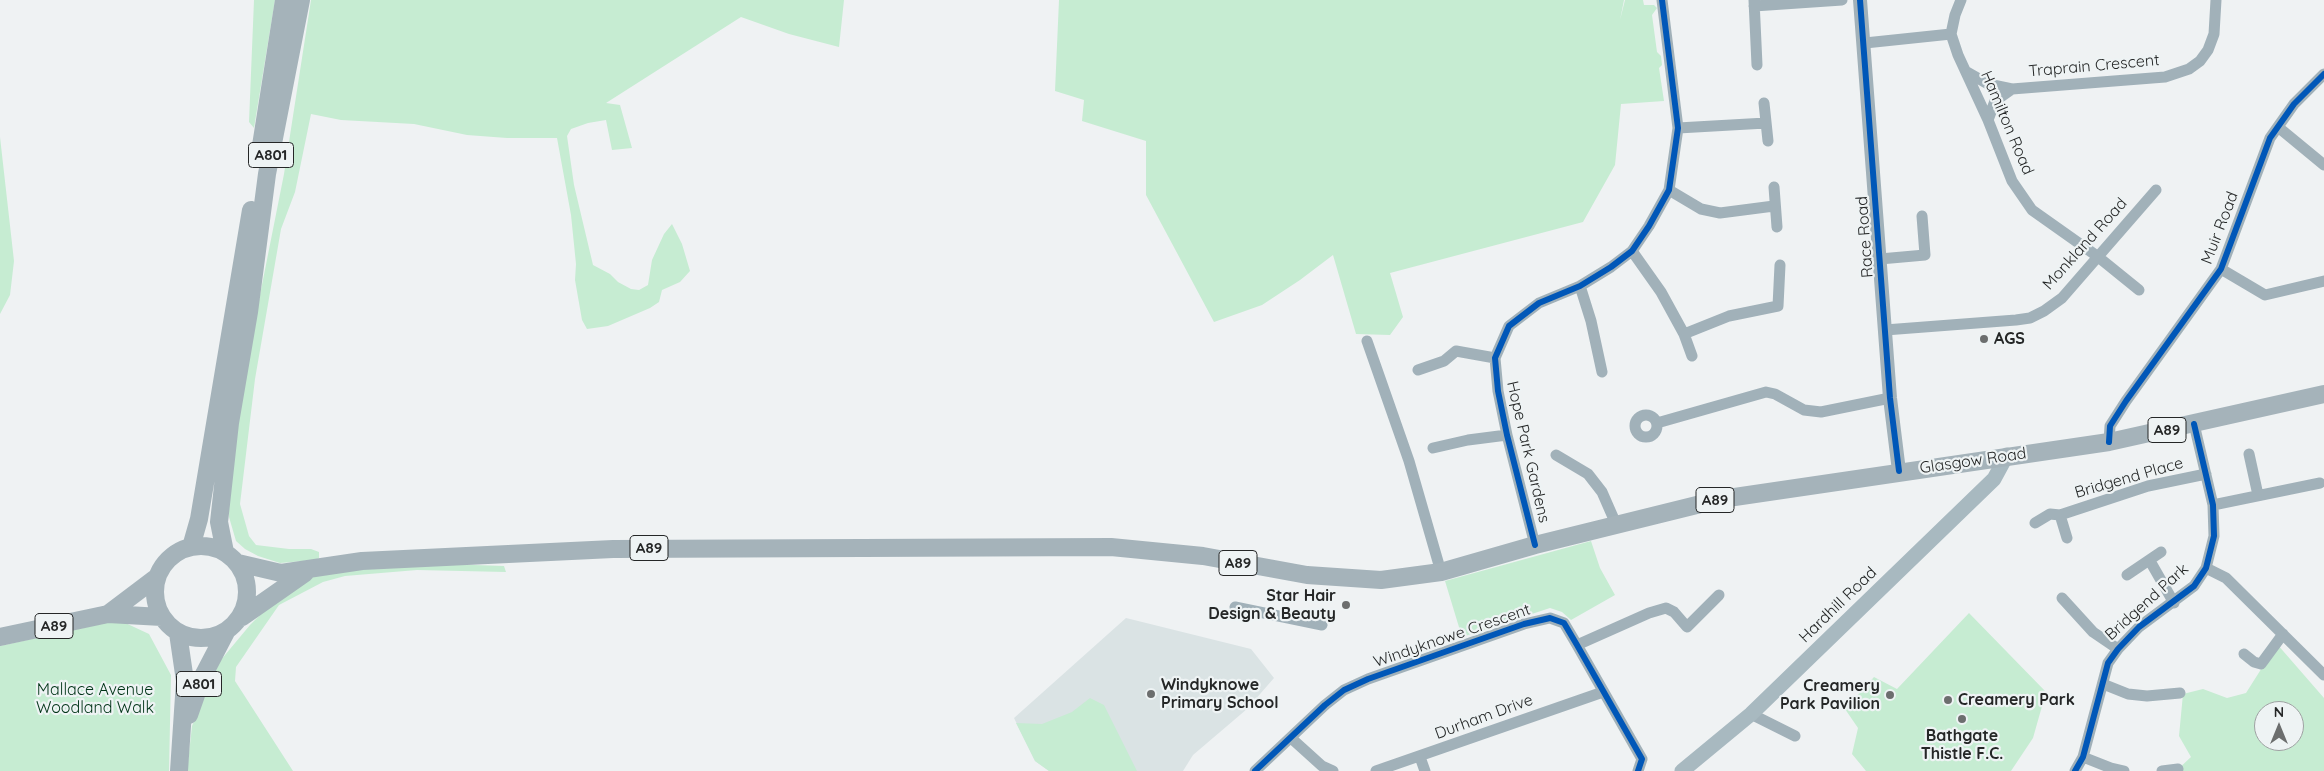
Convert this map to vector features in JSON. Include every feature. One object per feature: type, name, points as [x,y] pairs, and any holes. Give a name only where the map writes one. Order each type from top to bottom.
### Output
[{"type":"main road","name":"A801","points":[[191,547],[199,519],[235,311],[284,0]]},
{"type":"main road","name":"A801","points":[[231,557],[219,522],[230,423],[249,312],[267,174],[301,0]]},
{"type":"main road","name":"Glasgow Road","points":[[1535,545],[1721,498],[2008,455],[2109,442],[2324,394]]},
{"type":"main road","name":"Hardhill Road","points":[[1682,771],[1751,714],[1994,479],[2008,455]]},
{"type":"main road","name":"A89","points":[[108,614],[157,577],[163,566],[174,554],[191,547],[208,546],[231,557],[281,573],[362,562],[612,549],[1111,547],[1203,556],[1307,575],[1381,580],[1441,572],[1535,545]]},
{"type":"main road","points":[[231,557],[246,577],[248,591],[246,607],[242,616]]},
{"type":"main road","name":"A89","points":[[178,633],[201,639],[211,638],[226,632],[242,616],[310,570]]},
{"type":"main road","points":[[157,577],[155,586],[156,602],[162,617],[178,633]]},
{"type":"main road","name":"A89","points":[[0,637],[108,614],[162,617]]},
{"type":"main road","name":"A801","points":[[181,739],[202,678],[226,632]]},
{"type":"main road","name":"A801","points":[[178,633],[185,681],[179,771]]},
{"type":"street","name":"Hope Park Gardens","points":[[1535,545],[1507,435],[1498,391],[1495,358],[1509,326],[1539,304],[1580,286],[1611,268],[1632,251],[1649,226],[1669,190],[1678,128],[1662,0]]},
{"type":"street","points":[[1757,65],[1754,3],[1842,0]]},
{"type":"street","name":"Race Road","points":[[1860,0],[1865,44],[1890,398],[1899,472]]},
{"type":"street","points":[[1865,44],[1951,34],[1961,0]]},
{"type":"street","name":"Traprain Crescent","points":[[1967,72],[1988,84],[2012,89],[2165,77],[2189,69],[2200,61],[2208,50],[2214,34],[2216,0]]},
{"type":"street","name":"Hamilton Road","points":[[1951,34],[1958,55],[1988,120],[2012,181],[2032,210],[2097,256],[2139,290]]},
{"type":"street","name":"Muir Road","points":[[2109,442],[2110,426],[2126,401],[2221,269],[2264,151],[2278,127],[2294,104],[2324,74]]},
{"type":"street","name":"Traprain Crescent","points":[[1988,120],[1996,101],[2012,89]]},
{"type":"street","points":[[1764,103],[1768,141]]},
{"type":"street","points":[[1678,128],[1766,123]]},
{"type":"street","points":[[2278,127],[2324,165]]},
{"type":"street","points":[[1774,187],[1777,227]]},
{"type":"street","points":[[1669,190],[1701,209],[1720,214],[1774,206]]},
{"type":"street","name":"Monkland Road","points":[[1885,330],[2030,318],[2044,311],[2062,298],[2156,190]]},
{"type":"street","points":[[1880,259],[1924,255],[1922,216]]},
{"type":"street","points":[[1632,251],[1661,292],[1684,334],[1692,356]]},
{"type":"street","points":[[1684,334],[1729,316],[1778,306],[1780,265]]},
{"type":"street","points":[[2221,269],[2265,295],[2324,281]]},
{"type":"street","points":[[1580,286],[1591,321],[1602,372]]},
{"type":"street","points":[[1367,341],[1409,461],[1441,572]]},
{"type":"street","points":[[1418,370],[1444,360],[1456,351],[1495,358]]},
{"type":"street","points":[[1657,423],[1766,392],[1775,394],[1804,410],[1821,412],[1890,398]]},
{"type":"street","name":"Bridgend Park","points":[[2075,771],[2084,757],[2108,663],[2118,649],[2139,627],[2174,603],[2194,586],[2206,568],[2214,536],[2213,505],[2194,424]]},
{"type":"street","points":[[1433,448],[1468,440],[1507,435]]},
{"type":"street","points":[[2248,454],[2258,495]]},
{"type":"street","points":[[1556,455],[1588,474],[1602,492],[1616,524]]},
{"type":"street","name":"Bridgend Place","points":[[2035,523],[2050,514],[2060,515],[2148,486],[2206,474]]},
{"type":"street","points":[[2213,505],[2320,483]]},
{"type":"street","name":"Bridgend Place","points":[[2060,515],[2067,538]]},
{"type":"street","points":[[2127,575],[2161,552]]},
{"type":"street","points":[[2150,561],[2174,603]]},
{"type":"street","points":[[2206,568],[2226,578],[2324,675]]},
{"type":"street","points":[[1577,645],[1649,613],[1666,608],[1674,612],[1687,627],[1719,595]]},
{"type":"street","points":[[2062,598],[2093,632],[2118,649]]},
{"type":"street","points":[[1235,607],[1322,625]]},
{"type":"street","name":"Windyknowe Crescent","points":[[1255,771],[1325,705],[1344,690],[1368,679],[1524,624],[1550,618],[1564,623],[1577,645],[1642,759],[1638,771]]},
{"type":"street","points":[[2244,654],[2254,662],[2261,664],[2283,634]]},
{"type":"street","points":[[2103,684],[2128,694],[2147,696],[2180,693]]},
{"type":"street","name":"Durham Drive","points":[[1376,771],[1603,692]]},
{"type":"street","points":[[1751,714],[1795,736]]},
{"type":"street","points":[[1291,738],[1322,766],[1333,771]]},
{"type":"street","points":[[1420,757],[1425,771]]},
{"type":"street","points":[[2084,757],[2124,771]]},
{"type":"street","points":[[2162,771],[2178,769]]},
{"type":"shaded area","name":"Windyknowe Primary School","points":[[1126,618],[1251,649],[1274,678],[1247,709],[1193,755],[1183,771],[1049,771],[1035,761],[1014,718]]},
{"type":"green space","points":[[254,0],[275,0],[254,128],[249,122]]},
{"type":"green space","points":[[311,0],[844,0],[839,47],[789,34],[741,17],[606,103],[620,105],[632,148],[612,150],[606,120],[588,123],[571,129],[567,136],[574,185],[593,265],[610,274],[618,282],[631,289],[639,290],[648,285],[652,260],[664,234],[672,224],[682,244],[690,271],[680,282],[662,290],[659,302],[650,308],[608,326],[587,329],[582,320],[575,280],[576,264],[571,215],[557,138],[507,138],[467,135],[414,124],[341,120],[311,114],[295,192],[281,229],[255,379],[240,504],[249,536],[256,545],[289,549],[311,549],[319,552],[319,558],[315,560],[280,563],[258,556],[245,549],[236,541],[229,517],[228,488],[251,340],[284,174]]},
{"type":"green space","points":[[1059,0],[1624,0],[1620,20],[1625,0],[1643,0],[1644,5],[1654,5],[1657,8],[1652,15],[1657,52],[1661,56],[1662,65],[1659,68],[1664,101],[1621,104],[1615,165],[1583,222],[1390,273],[1403,317],[1390,335],[1356,334],[1333,255],[1262,305],[1214,322],[1146,195],[1146,141],[1082,121],[1084,100],[1055,91]]},
{"type":"green space","points":[[0,137],[14,261],[10,295],[0,314]]},
{"type":"green space","points":[[1591,541],[1600,568],[1615,595],[1571,620],[1562,612],[1550,608],[1462,637],[1445,581]]},
{"type":"green space","points":[[444,564],[504,566],[506,572],[417,570],[345,576],[323,582],[279,605],[236,667],[235,681],[293,771],[187,771],[192,726],[220,661],[250,625],[284,591],[307,576],[336,570]]},
{"type":"green space","name":"Creamery Park","points":[[1969,613],[2046,692],[2033,738],[2011,771],[1866,771],[1852,754],[1858,728],[1845,709],[1874,677],[1897,689]]},
{"type":"green space","name":"Mallace Avenue Woodland Walk","points":[[119,620],[149,634],[171,675],[169,771],[0,771],[0,646]]},
{"type":"green space","points":[[2277,644],[2324,698],[2324,771],[2176,771],[2191,757],[2179,736],[2183,694],[2203,689],[2227,698],[2246,693]]},
{"type":"green space","points":[[1090,698],[1104,705],[1137,771],[1049,771],[1035,761],[1016,723],[1042,724],[1072,712]]},
{"type":"cycle path","points":[[1535,545],[1507,435],[1498,391],[1495,358],[1509,326],[1539,303],[1580,286],[1611,267],[1632,251],[1649,226],[1669,190],[1678,128],[1662,0]]},
{"type":"cycle path","points":[[1860,0],[1890,398],[1899,471]]},
{"type":"cycle path","points":[[2109,442],[2110,426],[2126,401],[2221,269],[2270,138],[2294,104],[2324,74]]},
{"type":"cycle path","points":[[2075,771],[2083,757],[2108,663],[2118,649],[2139,627],[2194,586],[2206,568],[2214,536],[2213,505],[2194,424]]},
{"type":"cycle path","points":[[1255,771],[1325,705],[1344,690],[1368,679],[1524,624],[1550,618],[1564,623],[1577,645],[1642,759],[1638,771]]},
{"type":"place","name":"AGS","points":[[1984,339]]},
{"type":"place","name":"Star Hair Design & Beauty","points":[[1346,605]]},
{"type":"place","name":"Windyknowe Primary School","points":[[1151,694]]},
{"type":"place","name":"Creamery Park Pavilion","points":[[1890,695]]},
{"type":"place","name":"Creamery Park","points":[[1948,700]]},
{"type":"place","name":"Bathgate Thistle F.C.","points":[[1962,719]]}]
